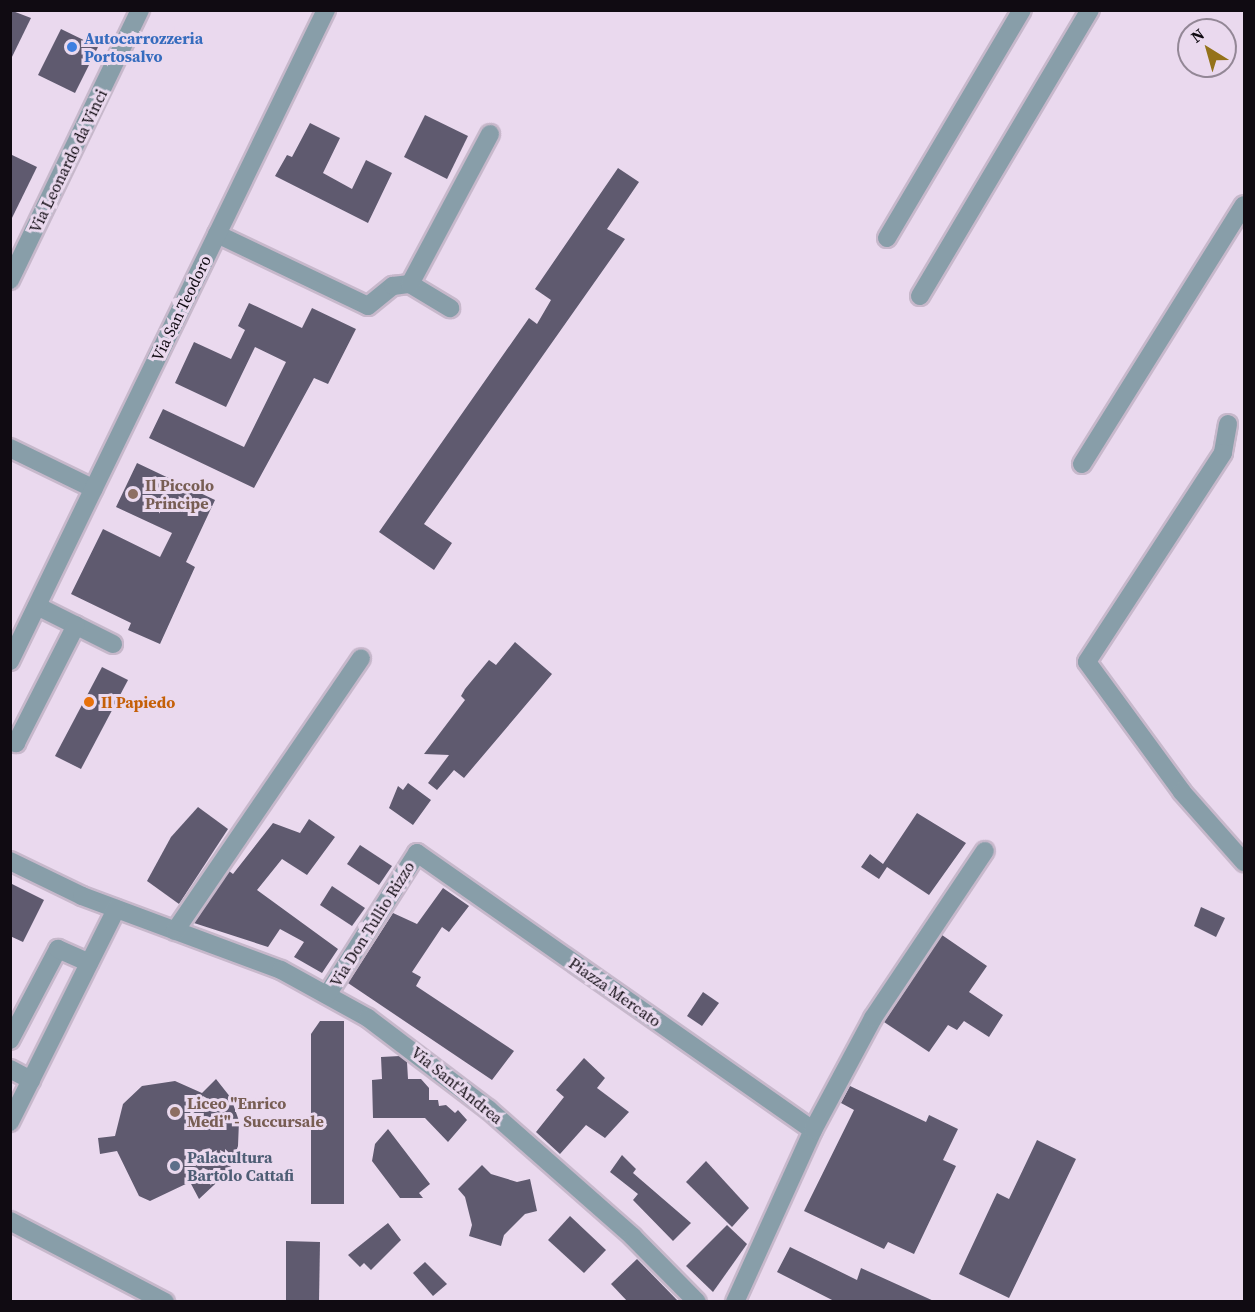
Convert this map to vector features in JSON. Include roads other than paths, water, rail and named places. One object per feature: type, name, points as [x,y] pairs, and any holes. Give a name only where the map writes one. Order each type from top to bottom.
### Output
[{"type":"street","name":"Via Leonardo da Vinci","points":[[10,280],[140,10]]},
{"type":"street","name":"Via San Teodoro","points":[[10,661],[326,10]]},
{"type":"street","points":[[887,238],[1022,10]]},
{"type":"street","points":[[920,296],[1089,10]]},
{"type":"street","points":[[410,284],[490,134]]},
{"type":"street","points":[[1082,464],[1245,204]]},
{"type":"street","points":[[217,234],[368,306],[393,286],[410,284],[450,308]]},
{"type":"street","points":[[1228,424],[1223,453],[1087,662],[1182,792],[1245,862]]},
{"type":"street","points":[[10,448],[94,489]]},
{"type":"street","points":[[37,606],[113,644]]},
{"type":"street","points":[[10,740],[16,743],[76,625]]},
{"type":"street","points":[[175,931],[361,658]]},
{"type":"street","points":[[735,1302],[813,1130],[873,1018],[985,851]]},
{"type":"street","name":"Piazza Mercato","points":[[417,853],[813,1130]]},
{"type":"street","name":"Via Don Tullio Rizzo","points":[[327,995],[417,853]]},
{"type":"street","name":"Via Sant'Andrea","points":[[10,861],[82,896],[281,970],[327,995],[441,1069],[633,1237],[696,1302]]},
{"type":"street","points":[[10,1122],[116,909]]},
{"type":"street","points":[[10,1040],[58,949],[89,963]]},
{"type":"street","points":[[10,1069],[31,1080]]},
{"type":"street","points":[[10,1221],[165,1302]]},
{"type":"place","name":"Autocarrozzeria Portosalvo","points":[[72,47]]},
{"type":"place","name":"Il Piccolo Principe","points":[[133,494]]},
{"type":"place","name":"Il Papiedo","points":[[89,702]]},
{"type":"place","name":"Liceo \"Enrico Medi\" - Succursale","points":[[175,1112]]},
{"type":"place","name":"Palacultura Bartolo Cattafi","points":[[175,1166]]}]
